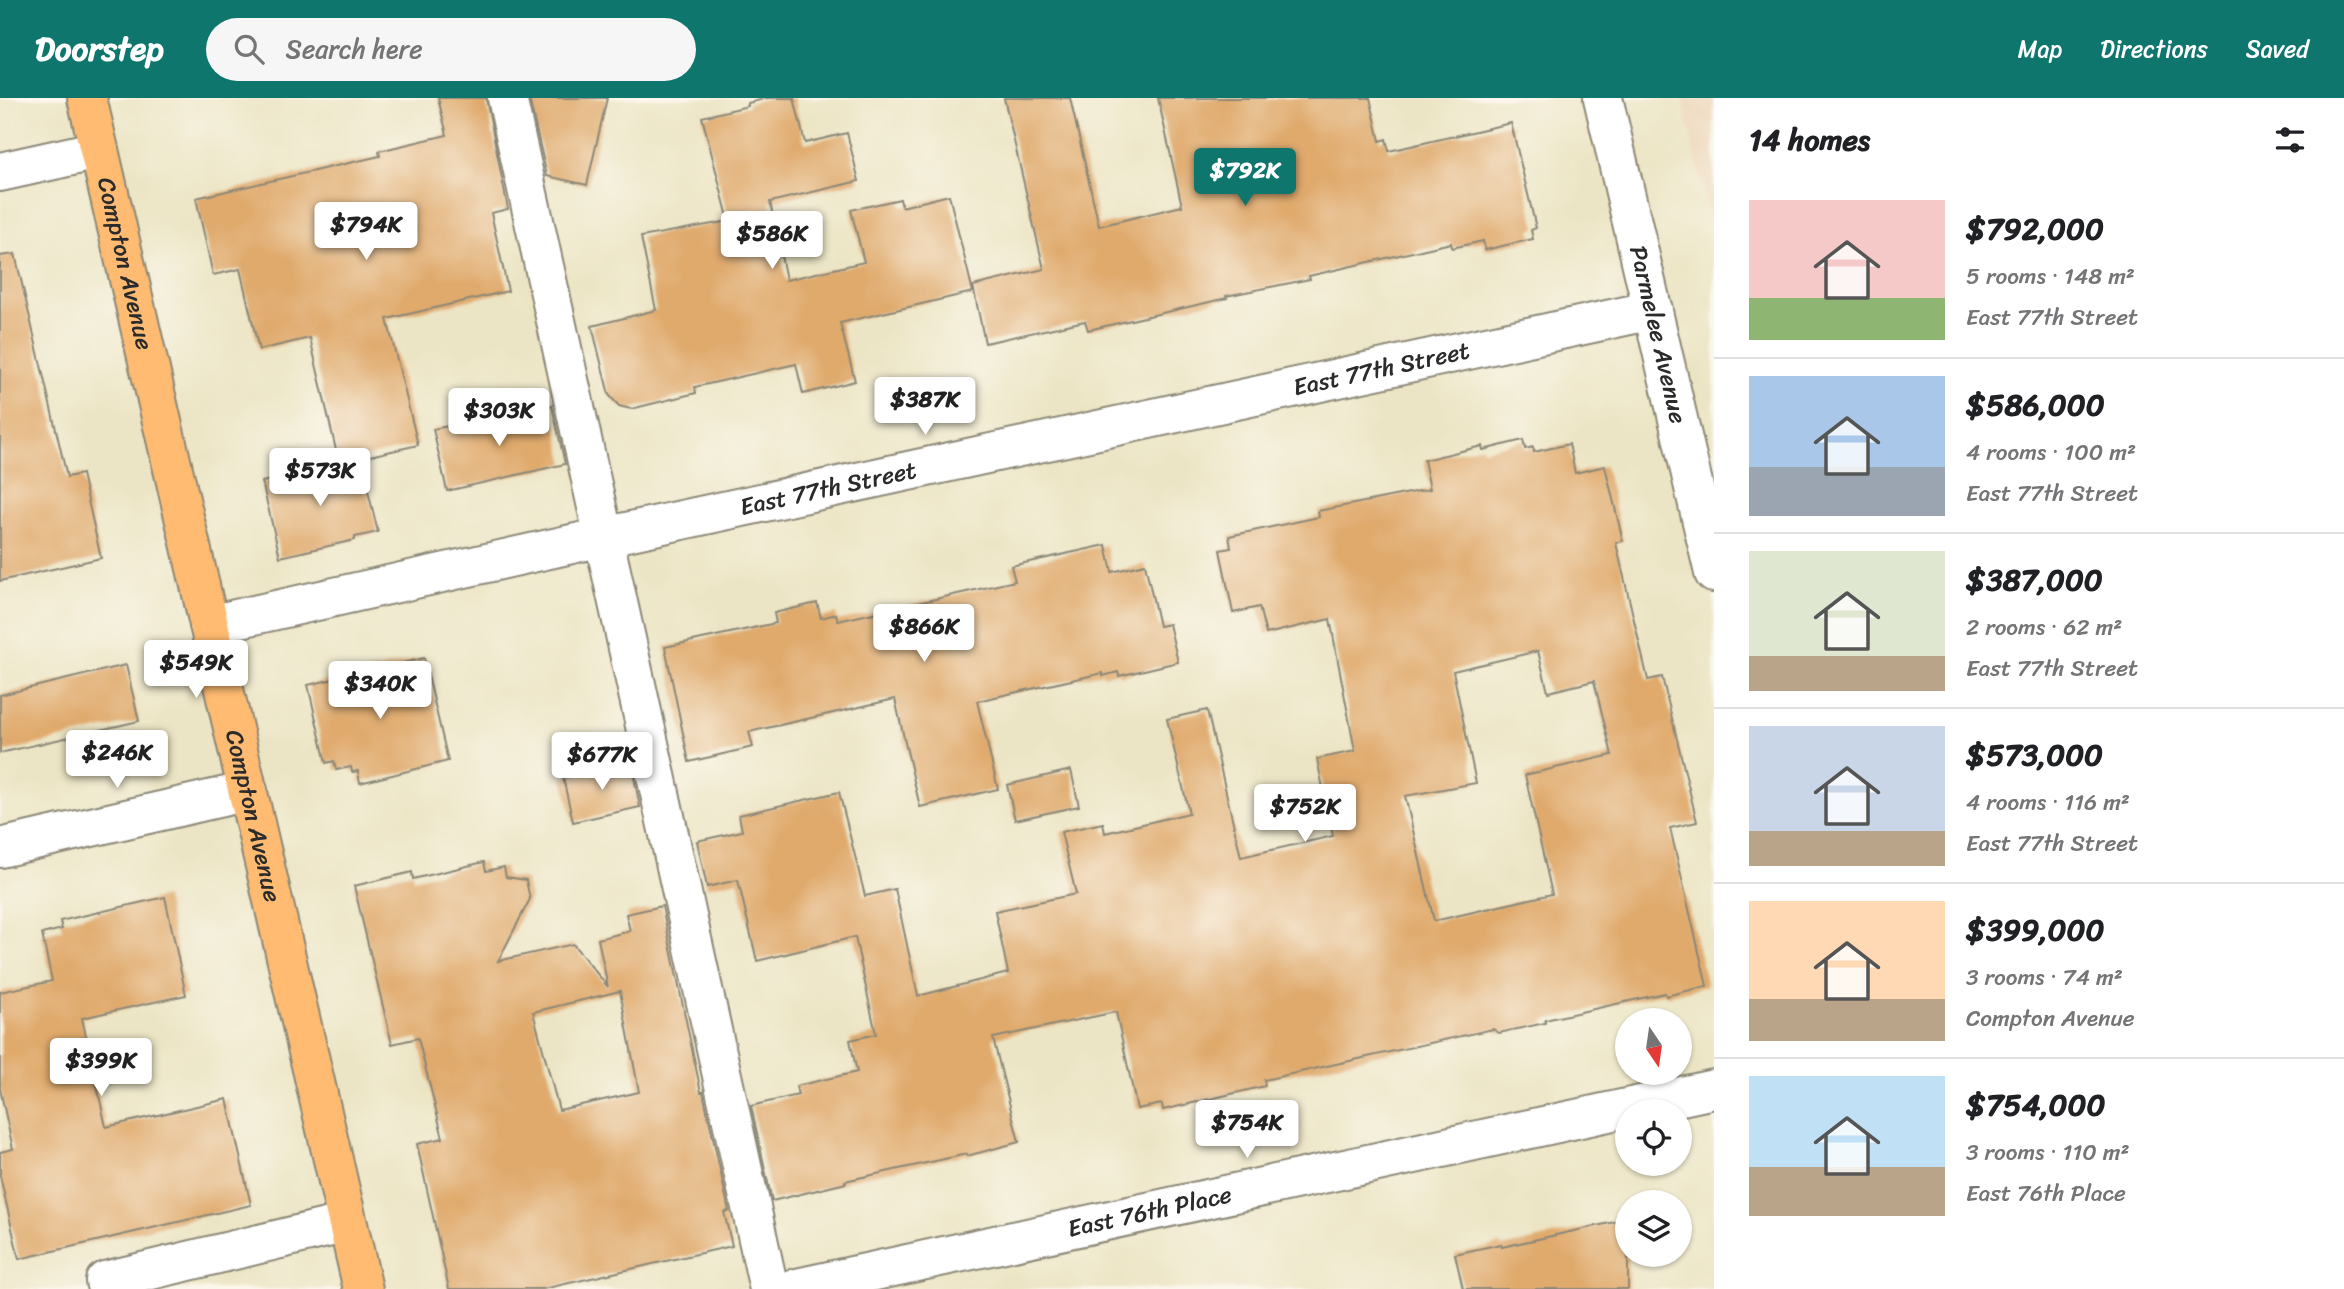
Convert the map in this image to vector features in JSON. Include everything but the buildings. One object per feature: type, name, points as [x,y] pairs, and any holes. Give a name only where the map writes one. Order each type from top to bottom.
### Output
[{"type":"main road","name":"Compton Avenue","points":[[87,98],[363,1289]]},
{"type":"street","points":[[507,98],[769,1289]]},
{"type":"street","name":"Parmelee Avenue","points":[[1603,98],[1714,573]]},
{"type":"street","points":[[0,172],[99,150]]},
{"type":"street","name":"East 77th Street","points":[[209,625],[1653,310]]},
{"type":"street","points":[[0,848],[248,791]]},
{"type":"street","name":"East 76th Place","points":[[792,1289],[1714,1089]]},
{"type":"street","points":[[107,1289],[105,1281],[348,1223]]},
{"type":"shaded area","points":[[1682,98],[1714,98],[1714,237]]}]
